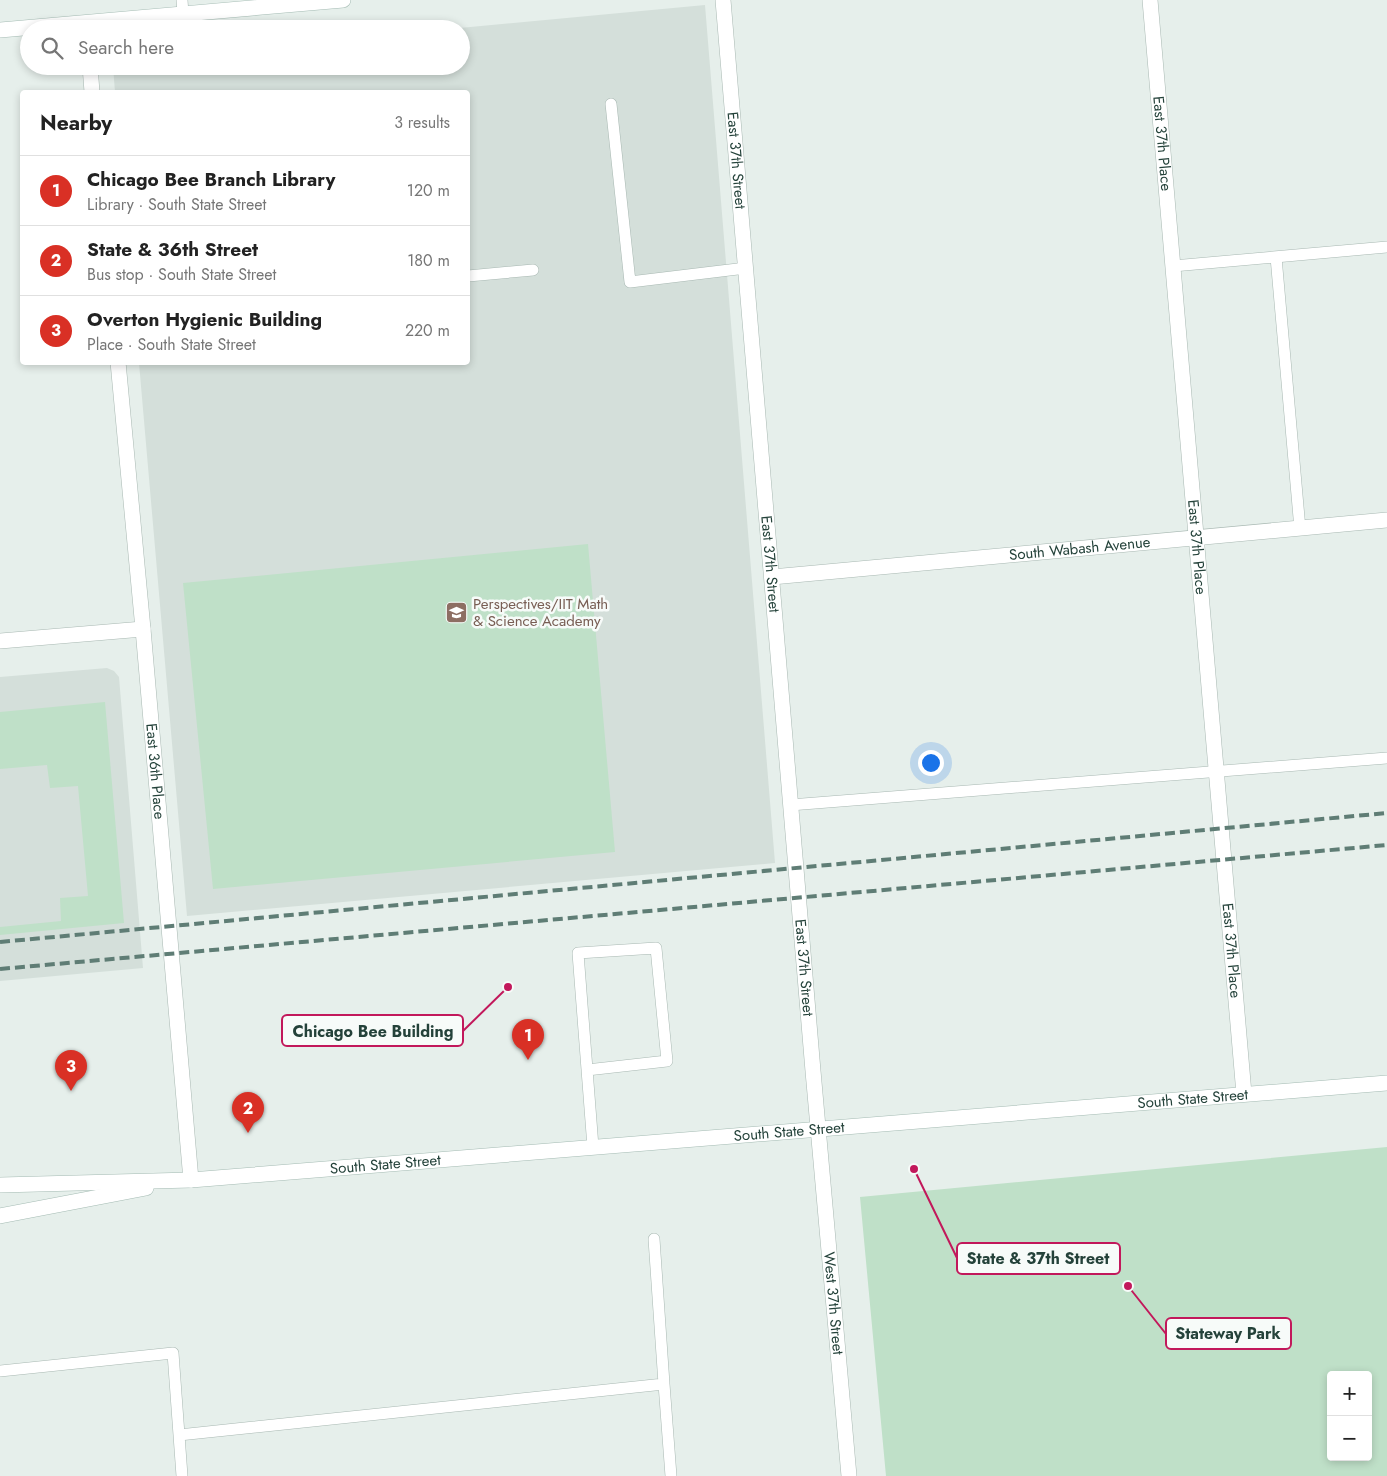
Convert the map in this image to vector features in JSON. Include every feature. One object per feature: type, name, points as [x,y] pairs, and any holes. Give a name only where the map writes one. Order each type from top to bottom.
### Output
[{"type":"street","points":[[116,20],[182,7],[343,0]]},
{"type":"street","name":"East 37th Street","points":[[723,0],[818,1129]]},
{"type":"street","name":"East 37th Place","points":[[1150,0],[1244,1094]]},
{"type":"street","points":[[0,30],[20,29]]},
{"type":"street","points":[[91,75],[92,90]]},
{"type":"street","name":"East 36th Place","points":[[118,365],[191,1180]]},
{"type":"street","name":"South Wabash Avenue","points":[[772,577],[1387,520]]},
{"type":"street","points":[[0,641],[143,630]]},
{"type":"street","name":"South State Street","points":[[0,1185],[191,1180],[1387,1083]]},
{"type":"street","name":"West 37th Street","points":[[818,1129],[849,1476]]},
{"type":"street","name":"South State Street","points":[[0,1216],[191,1180]]},
{"type":"lane","points":[[612,104],[630,282],[746,268]]},
{"type":"lane","points":[[1173,266],[1387,248]]},
{"type":"lane","points":[[1276,257],[1300,528]]},
{"type":"lane","points":[[470,276],[533,270]]},
{"type":"lane","points":[[790,805],[1387,758]]},
{"type":"lane","points":[[587,1070],[667,1060],[656,948],[578,953],[587,1070],[593,1147]]},
{"type":"lane","points":[[654,1239],[671,1476]]},
{"type":"lane","points":[[0,1371],[173,1353],[182,1476]]},
{"type":"lane","points":[[179,1435],[664,1384]]},
{"type":"shaded area","name":"Perspectives/IIT Math & Science Academy","points":[[705,5],[775,863],[187,916],[139,365],[470,365],[470,90],[115,90],[114,75],[470,75],[470,27]]},
{"type":"shaded area","points":[[107,668],[114,671],[119,677],[143,968],[0,981],[0,677]]},
{"type":"green space","points":[[588,544],[615,852],[213,889],[183,583]]},
{"type":"green space","points":[[105,702],[124,923],[0,935],[0,927],[61,921],[60,898],[88,896],[78,786],[50,788],[47,765],[0,769],[0,712]]},
{"type":"green space","points":[[1387,1147],[1387,1476],[886,1476],[860,1197]]},
{"type":"railway","points":[[0,942],[1387,813]]},
{"type":"railway","points":[[0,969],[1387,845]]},
{"type":"place","name":"Perspectives/IIT Math & Science Academy","points":[[457,613]]},
{"type":"place","name":"Chicago Bee Building","points":[[508,987]]},
{"type":"place","name":"Chicago Bee Branch Library","points":[[528,1060]]},
{"type":"place","name":"Overton Hygienic Building","points":[[71,1091]]},
{"type":"place","name":"State & 36th Street","points":[[248,1133]]},
{"type":"place","name":"State & 37th Street","points":[[914,1169]]},
{"type":"place","name":"Stateway Park","points":[[1128,1286]]}]
